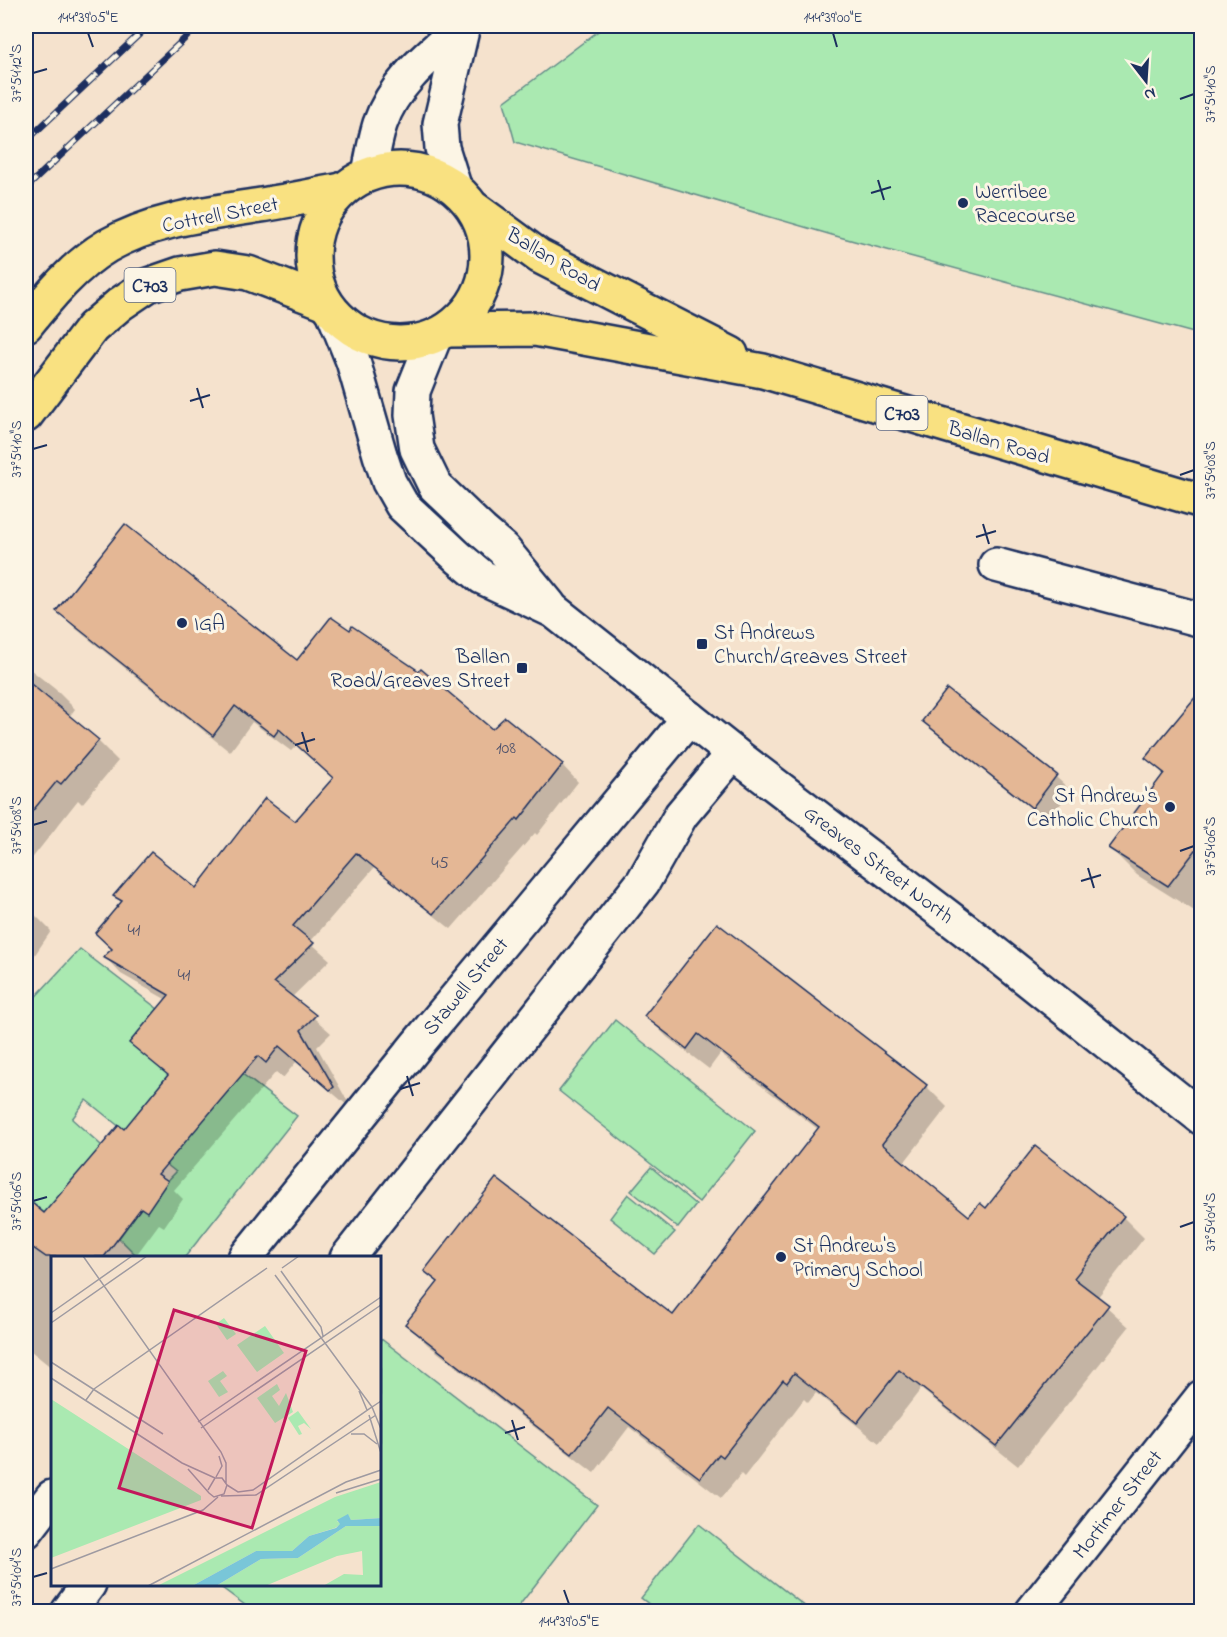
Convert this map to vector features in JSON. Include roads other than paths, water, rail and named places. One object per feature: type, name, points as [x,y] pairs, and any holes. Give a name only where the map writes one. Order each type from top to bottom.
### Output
[{"type":"main road","name":"C703","points":[[355,182],[403,168],[432,174],[464,198]]},
{"type":"main road","points":[[329,309],[313,274],[312,241],[323,213],[355,182]]},
{"type":"main road","name":"Cottrell Street","points":[[26,324],[56,287],[107,246],[185,217],[282,202],[355,182]]},
{"type":"main road","points":[[442,333],[469,311],[483,285],[488,255],[486,238],[464,198]]},
{"type":"main road","name":"Ballan Road","points":[[464,198],[539,256],[763,371]]},
{"type":"main road","name":"C703","points":[[26,415],[92,328],[120,304],[148,285],[180,274],[215,268],[248,273],[329,309],[359,335],[389,344],[420,342],[442,333]]},
{"type":"main road","name":"Ballan Road","points":[[442,333],[536,329],[763,371],[1202,501]]},
{"type":"street","points":[[355,182],[389,103],[413,69],[463,26],[440,124],[442,148],[464,198]]},
{"type":"street","name":"Greaves Street North","points":[[329,309],[353,361],[380,455],[402,505],[482,577],[554,611]]},
{"type":"street","name":"Greaves Street North","points":[[442,333],[413,391],[412,415],[417,449],[435,486],[503,549],[554,611],[733,753],[977,939],[1202,1118]]},
{"type":"street","points":[[996,565],[1202,620]]},
{"type":"street","name":"Stawell Street","points":[[246,1256],[416,1046],[689,718]]},
{"type":"street","points":[[348,1256],[643,882],[681,815],[733,753]]},
{"type":"street","name":"Mortimer Street","points":[[1032,1611],[1202,1397]]},
{"type":"street","points":[[26,1531],[51,1498]]},
{"type":"street","points":[[68,1611],[87,1586]]},
{"type":"railway","points":[[26,141],[148,26]]},
{"type":"railway","points":[[26,188],[198,26]]},
{"type":"place","name":"Werribee Racecourse","points":[[963,203]]},
{"type":"place","name":"IGA","points":[[182,623]]},
{"type":"place","name":"St Andrews Church/Greaves Street","points":[[702,644]]},
{"type":"place","name":"Ballan Road/Greaves Street","points":[[522,668]]},
{"type":"place","name":"St Andrew's Catholic Church","points":[[1170,807]]},
{"type":"place","name":"St Andrew's Primary School","points":[[781,1257]]}]
